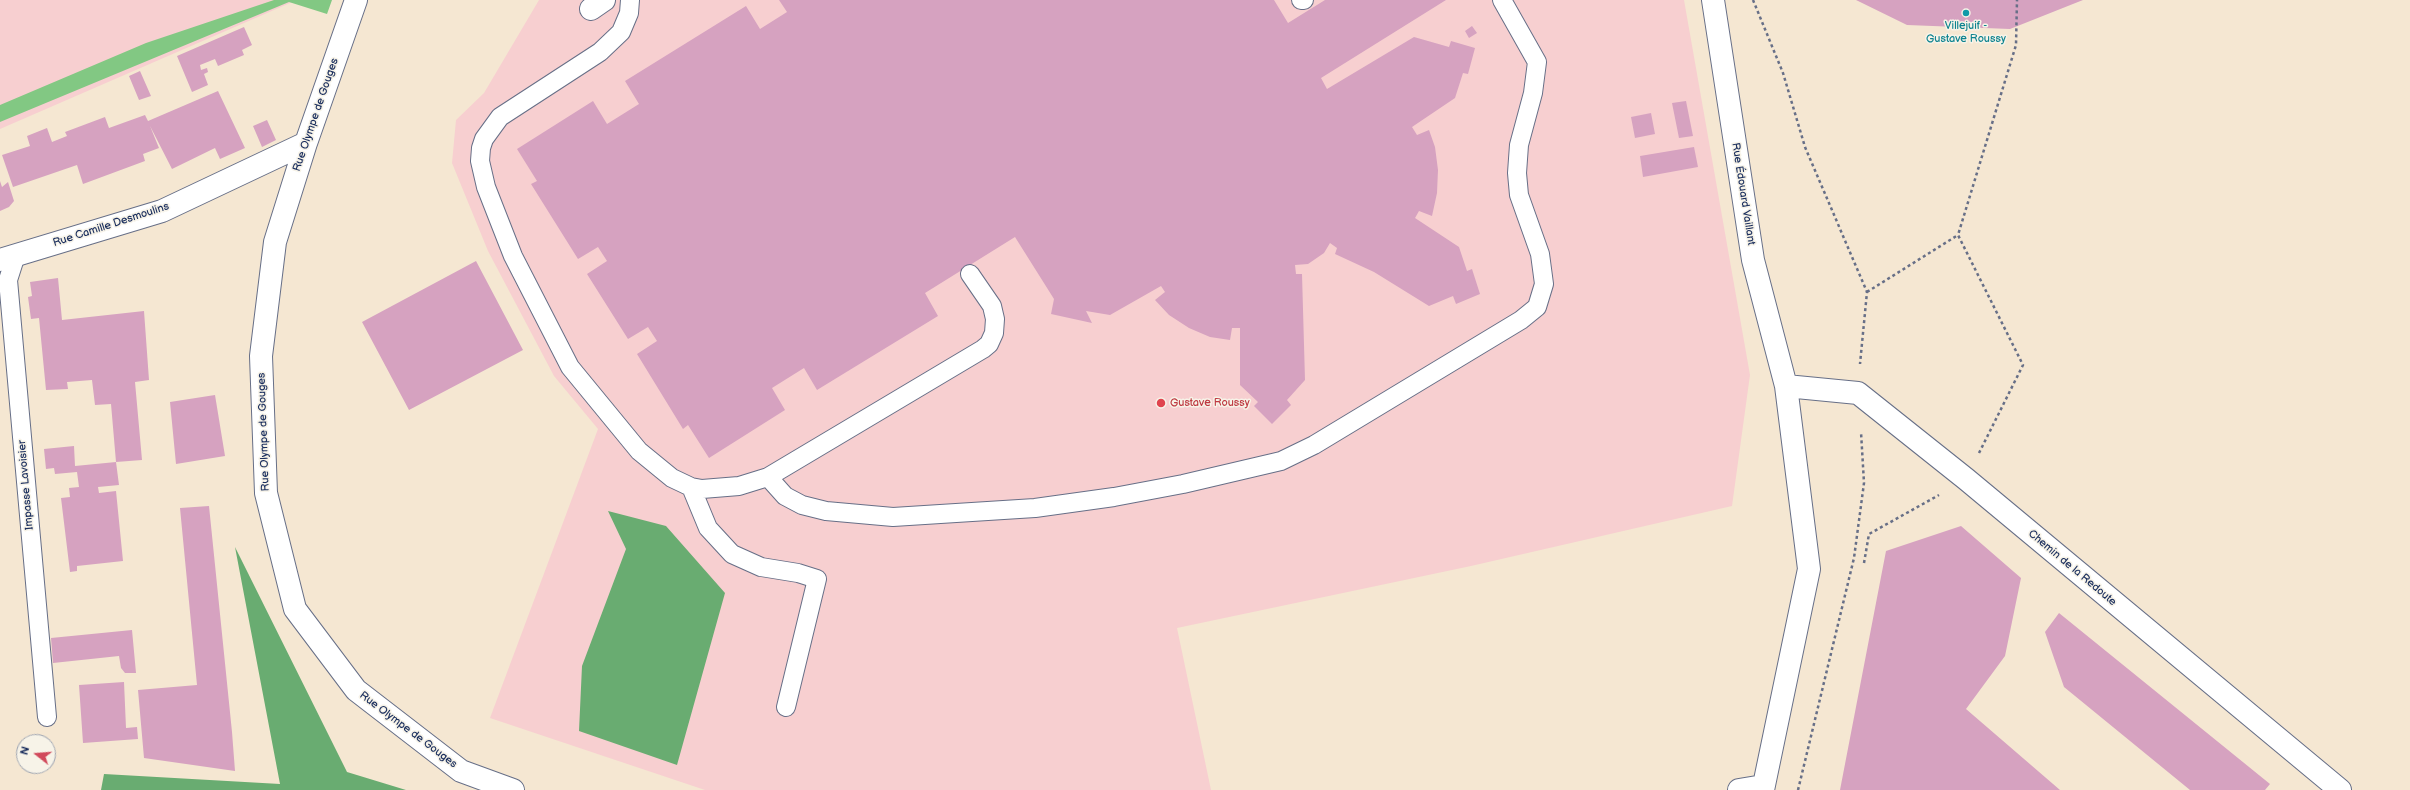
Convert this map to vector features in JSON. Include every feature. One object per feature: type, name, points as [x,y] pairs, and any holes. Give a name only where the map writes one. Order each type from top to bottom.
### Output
[{"type":"street","name":"Rue Olympe de Gouges","points":[[356,0],[306,143],[275,242],[261,356],[266,493],[295,609],[356,690],[461,771],[513,790]]},
{"type":"street","name":"Rue Édouard Vaillant","points":[[1713,0],[1753,260],[1786,386],[1809,569],[1763,788]]},
{"type":"street","name":"Rue Camille Desmoulins","points":[[8,257],[162,211],[306,143]]},
{"type":"street","name":"Chemin de la Redoute","points":[[1786,386],[1858,393],[1966,479],[2340,790]]},
{"type":"street","points":[[1739,790],[1763,788]]},
{"type":"lane","points":[[630,0],[629,13],[621,32],[600,52],[500,117],[491,127],[481,148],[482,173],[513,256],[570,367],[639,451],[672,478],[691,487],[721,489],[768,477],[983,349],[989,344],[994,333],[995,319],[992,306],[970,274]]},
{"type":"lane","points":[[768,477],[785,496],[802,505],[826,511],[893,517],[1035,508],[1114,497],[1183,484],[1281,461],[1314,445],[1521,320],[1537,307],[1544,284],[1540,254],[1519,195],[1517,173],[1519,145],[1534,93],[1537,62],[1502,0]]},
{"type":"lane","name":"Impasse Lavoisier","points":[[8,257],[8,280],[47,717]]},
{"type":"lane","points":[[691,487],[708,528],[732,554],[761,567],[798,573],[817,579],[786,707]]},
{"type":"path","points":[[1867,292],[1958,235],[2016,45],[2017,0]]},
{"type":"path","points":[[1864,563],[1869,534],[1966,479],[2023,366],[1958,235]]},
{"type":"shaded area","points":[[0,0],[297,0],[0,129]]},
{"type":"shaded area","name":"Gustave Roussy","points":[[539,0],[1684,0],[1750,375],[1732,506],[1471,566],[1177,628],[1211,790],[705,790],[490,718],[598,429],[554,376],[488,251],[452,163],[456,120],[484,93]]},
{"type":"green space","points":[[274,0],[332,0],[327,14],[289,2],[0,122],[0,105],[146,43]]},
{"type":"green space","points":[[608,511],[666,526],[725,593],[677,765],[579,731],[582,666],[626,549]]},
{"type":"green space","points":[[235,547],[347,772],[406,790],[101,790],[104,774],[280,784]]},
{"type":"building","name":"Gustave Roussy","points":[[779,0],[1274,0],[1288,23],[1325,0],[1446,0],[1321,78],[1327,89],[1414,37],[1449,47],[1451,41],[1475,48],[1468,74],[1463,73],[1455,98],[1412,127],[1417,135],[1429,130],[1435,147],[1438,170],[1437,193],[1432,216],[1419,211],[1415,218],[1459,247],[1467,271],[1472,269],[1480,294],[1456,304],[1453,296],[1429,306],[1374,272],[1335,254],[1337,248],[1330,243],[1324,253],[1308,264],[1295,265],[1296,274],[1302,274],[1305,380],[1287,400],[1291,405],[1272,424],[1254,406],[1258,402],[1240,385],[1240,328],[1232,328],[1230,340],[1210,337],[1189,328],[1169,315],[1155,300],[1165,292],[1161,286],[1110,315],[1086,311],[1092,323],[1051,314],[1054,299],[1015,237],[925,293],[938,316],[817,390],[804,368],[772,388],[785,410],[709,458],[688,425],[683,429],[637,354],[657,341],[648,327],[628,339],[587,274],[607,261],[598,247],[578,259],[531,184],[537,181],[517,149],[593,101],[607,124],[639,104],[625,81],[746,6],[760,29],[787,12]]},
{"type":"building","name":"Villejuif - Gustave Roussy","points":[[1856,0],[2083,0],[2010,29],[1907,25]]},
{"type":"building","points":[[1472,26],[1477,33],[1469,38],[1465,31]]},
{"type":"building","points":[[244,27],[252,45],[242,50],[244,55],[218,66],[215,59],[200,65],[201,70],[207,68],[208,72],[204,74],[208,85],[192,92],[177,56]]},
{"type":"building","points":[[140,71],[151,96],[139,100],[129,76]]},
{"type":"building","points":[[218,91],[245,148],[220,159],[215,148],[172,169],[150,126],[159,148],[143,154],[145,161],[83,184],[77,165],[13,187],[2,155],[30,146],[27,136],[47,128],[52,142],[67,136],[65,132],[105,117],[109,128],[145,115],[148,121]]},
{"type":"building","points":[[1686,101],[1693,136],[1679,138],[1672,103]]},
{"type":"building","points":[[1651,113],[1655,134],[1635,138],[1631,117]]},
{"type":"building","points":[[267,120],[276,140],[262,147],[253,126]]},
{"type":"building","points":[[1694,147],[1698,167],[1643,177],[1640,156]]},
{"type":"building","points":[[0,181],[2,187],[8,182],[14,201],[9,207],[0,211]]},
{"type":"building","points":[[476,261],[523,350],[409,410],[362,322]]},
{"type":"building","points":[[58,278],[62,320],[144,311],[149,380],[135,382],[142,460],[116,462],[111,404],[95,405],[92,380],[67,382],[68,389],[46,390],[39,318],[31,319],[28,297],[32,296],[30,282]]},
{"type":"building","points":[[215,395],[225,456],[176,464],[170,402]]},
{"type":"building","points":[[74,446],[75,466],[116,462],[119,485],[98,487],[99,493],[116,491],[123,561],[77,566],[77,571],[70,572],[61,498],[70,497],[69,488],[79,487],[77,472],[55,474],[54,468],[46,469],[44,449]]},
{"type":"building","points":[[209,506],[235,771],[144,758],[138,690],[197,685],[180,508]]},
{"type":"building","points":[[1961,526],[2021,578],[2005,656],[1966,709],[2060,790],[1840,790],[1886,551]]},
{"type":"building","points":[[2059,613],[2270,784],[2265,790],[2190,790],[2064,687],[2045,632]]},
{"type":"building","points":[[132,630],[136,673],[125,673],[121,668],[119,656],[53,663],[51,638]]},
{"type":"building","points":[[124,682],[126,728],[137,727],[138,739],[83,743],[79,685]]},
{"type":"place","name":"Villejuif - Gustave Roussy","points":[[1966,13]]},
{"type":"place","name":"Gustave Roussy","points":[[1161,403]]}]
